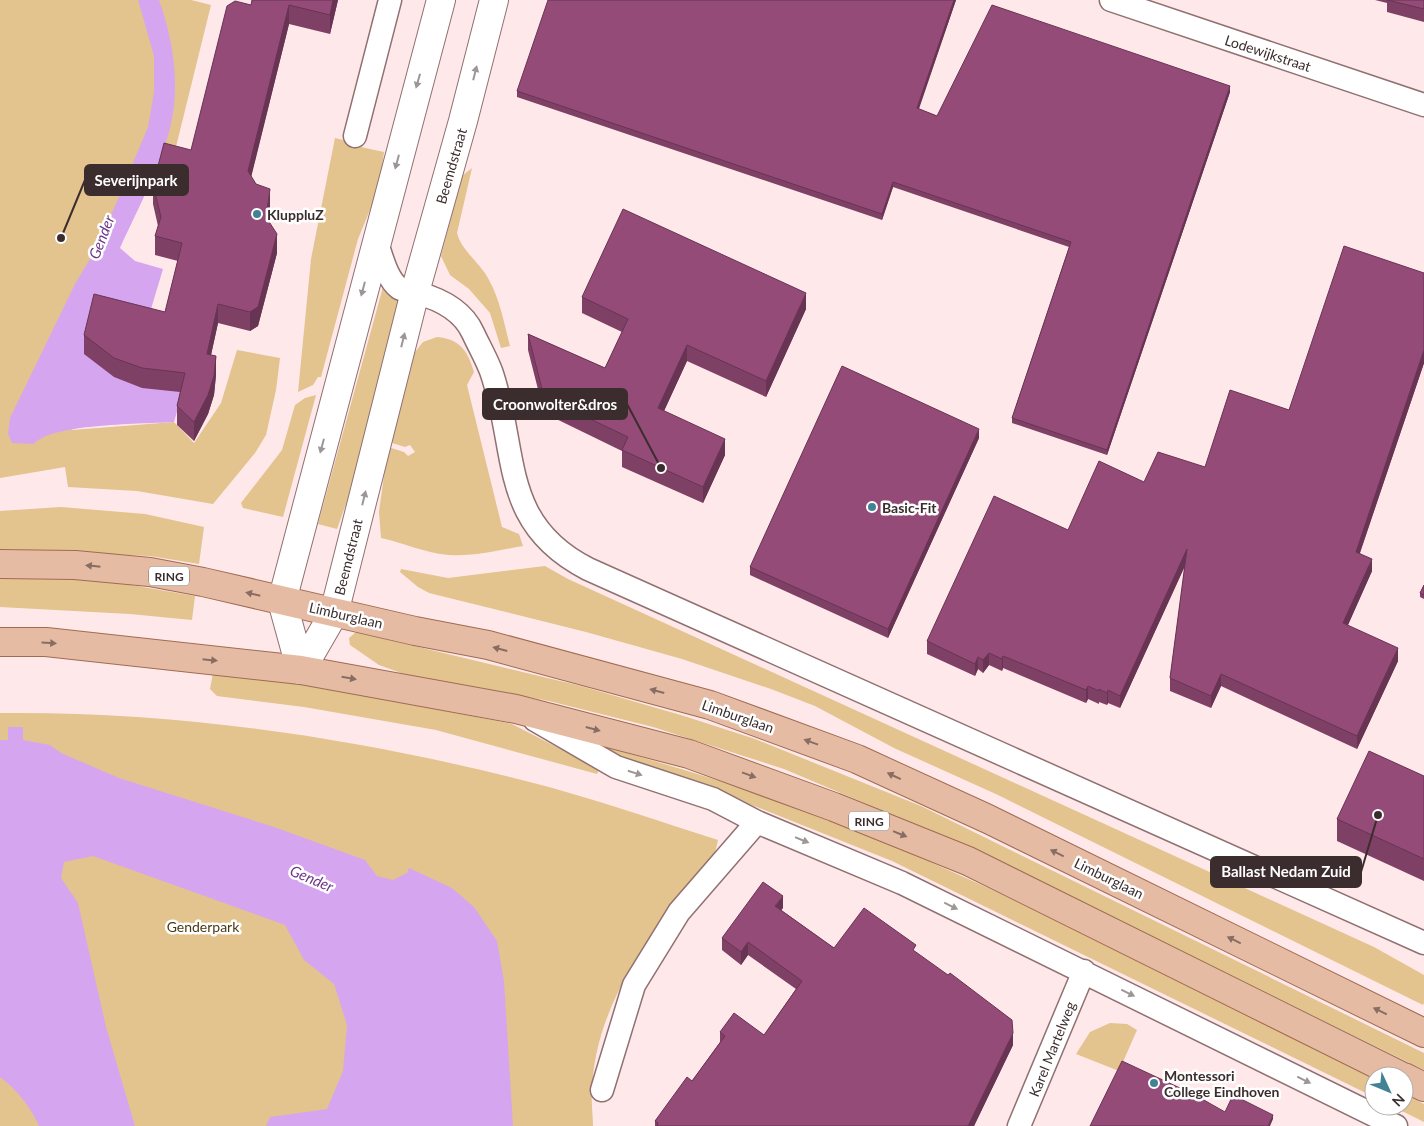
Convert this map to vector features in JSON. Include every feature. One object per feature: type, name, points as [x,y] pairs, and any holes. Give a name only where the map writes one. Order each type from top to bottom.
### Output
[{"type":"main road","points":[[301,670],[282,600],[441,0]]},
{"type":"main road","name":"Beemdstraat","points":[[301,670],[334,613],[415,292],[494,0]]},
{"type":"main road","name":"Limburglaan","points":[[0,564],[74,565],[150,572],[203,582],[334,613],[488,646],[710,705],[857,759],[988,819],[1424,1033]]},
{"type":"main road","name":"RING","points":[[0,642],[46,642],[301,670],[516,708],[689,754],[834,807],[968,862],[1381,1066]]},
{"type":"street","points":[[356,136],[390,0]]},
{"type":"street","name":"Lodewijkstraat","points":[[1111,0],[1424,105]]},
{"type":"street","points":[[376,241],[392,280],[401,289],[440,299],[469,323],[491,372],[515,477],[523,501],[531,521],[544,538],[560,553],[588,569],[1424,943]]},
{"type":"street","points":[[516,708],[616,767],[713,799],[757,822],[902,882],[1396,1126]]},
{"type":"street","points":[[602,1090],[634,985],[679,912],[757,822]]},
{"type":"street","name":"Karel Martelweg","points":[[1019,1126],[1084,971]]},
{"type":"green space","points":[[0,0],[191,0],[211,5],[172,163],[154,159],[93,313],[72,430],[174,422],[194,443],[221,403],[237,350],[280,358],[276,390],[266,435],[255,453],[213,504],[137,491],[68,487],[65,467],[0,478]]},
{"type":"green space","points":[[335,138],[347,141],[347,144],[384,152],[379,188],[358,239],[321,377],[318,377],[313,385],[298,392],[311,259]]},
{"type":"green space","points":[[472,168],[457,233],[466,251],[485,272],[496,294],[510,346],[501,348],[490,313],[469,289],[450,275],[441,256],[462,176]]},
{"type":"green space","points":[[383,287],[401,305],[347,501],[337,529],[318,524]]},
{"type":"green space","points":[[437,337],[457,343],[469,358],[474,372],[467,385],[502,527],[519,534],[523,546],[477,554],[449,555],[381,538],[379,512],[388,447],[404,452],[408,456],[415,452],[410,445],[405,447],[389,442],[411,357],[423,342]]},
{"type":"green space","points":[[316,395],[283,517],[243,508],[241,503],[282,450],[295,405],[305,398]]},
{"type":"green space","points":[[61,507],[145,514],[204,527],[199,564],[150,556],[0,549],[0,511]]},
{"type":"green space","points":[[545,566],[568,579],[1374,947],[1424,975],[1424,1003],[1423,1005],[998,795],[894,748],[815,706],[682,659],[586,632],[429,593],[418,587],[400,572],[401,569],[448,578]]},
{"type":"green space","points":[[0,579],[62,579],[114,582],[195,596],[192,620],[130,614],[0,607]]},
{"type":"green space","points":[[356,632],[581,686],[684,716],[755,739],[921,806],[1424,1053],[1424,1070],[966,846],[784,769],[653,727],[549,701],[404,674],[379,665],[350,645],[349,638]]},
{"type":"green space","points":[[213,673],[326,688],[512,724],[599,769],[597,774],[436,730],[304,707],[217,696],[210,689]]},
{"type":"green space","name":"Genderpark","points":[[0,713],[138,717],[208,723],[346,742],[482,770],[549,787],[718,840],[715,853],[652,934],[617,994],[604,1025],[596,1058],[592,1096],[593,1126],[0,1126]]},
{"type":"green space","points":[[608,748],[682,769],[791,805],[863,833],[1018,902],[1364,1074],[1364,1092],[892,861],[757,807],[637,766],[606,750]]},
{"type":"green space","points":[[1110,1023],[1127,1024],[1137,1030],[1119,1071],[1076,1054],[1090,1032]]},
{"type":"green space","points":[[1414,1099],[1424,1104],[1424,1122],[1412,1116],[1414,1116]]},
{"type":"water","points":[[138,0],[159,0],[164,15],[174,61],[174,109],[167,140],[161,156],[120,248],[135,261],[163,269],[151,309],[184,387],[174,422],[78,428],[44,437],[34,444],[12,443],[8,434],[10,418],[75,284],[99,244],[148,127],[154,92],[154,56]]},
{"type":"water","name":"Gender","points":[[8,727],[23,727],[23,740],[50,745],[61,753],[119,778],[274,827],[365,860],[377,876],[393,880],[407,873],[409,868],[452,888],[474,907],[497,941],[504,981],[513,1126],[266,1126],[270,1117],[327,1109],[343,1071],[347,1025],[334,984],[304,960],[285,925],[93,856],[64,862],[61,878],[78,903],[106,1027],[135,1126],[39,1126],[32,1112],[22,1099],[0,1077],[0,740],[8,740]]},
{"type":"building","points":[[252,0],[333,0],[330,15],[289,5],[248,171],[256,184],[270,189],[266,217],[277,234],[258,307],[250,312],[218,304],[207,354],[216,356],[214,376],[208,395],[194,422],[177,406],[185,373],[142,368],[114,358],[84,335],[94,294],[165,312],[182,243],[155,236],[161,217],[153,185],[164,143],[191,150],[227,6],[235,1],[251,5]]},
{"type":"building","points":[[548,0],[954,0],[917,108],[937,116],[992,5],[1230,86],[1107,450],[1012,418],[1071,242],[893,182],[882,214],[517,91]]},
{"type":"building","points":[[1387,0],[1424,0],[1424,9]]},
{"type":"building","points":[[623,209],[806,293],[766,381],[687,345],[658,408],[725,439],[703,487],[622,450],[628,437],[544,397],[528,334],[605,368],[628,319],[582,297]]},
{"type":"building","points":[[1344,246],[1424,273],[1424,350],[1356,552],[1372,559],[1343,623],[1398,648],[1357,736],[1221,674],[1211,696],[1170,678],[1187,549],[1120,696],[1108,690],[1107,693],[1088,686],[1086,690],[1003,656],[1002,659],[989,653],[983,660],[978,657],[975,664],[927,641],[994,496],[1068,530],[1099,461],[1144,482],[1158,452],[1205,467],[1230,390],[1289,410]]},
{"type":"building","points":[[842,366],[979,429],[888,629],[750,567]]},
{"type":"building","points":[[1424,585],[1424,595],[1420,593]]},
{"type":"building","points":[[1369,751],[1424,776],[1424,859],[1337,819]]},
{"type":"building","points":[[763,882],[783,896],[775,906],[834,948],[864,908],[916,945],[913,950],[948,975],[950,973],[1012,1020],[1013,1033],[968,1126],[657,1126],[658,1123],[655,1121],[687,1077],[692,1081],[725,1036],[720,1032],[734,1013],[764,1035],[802,981],[748,942],[741,952],[722,938]]},
{"type":"building","points":[[1122,1061],[1195,1095],[1225,1112],[1233,1095],[1273,1115],[1268,1126],[1090,1126]]},
{"type":"place","name":"KluppluZ","points":[[257,214]]},
{"type":"place","name":"Severijnpark","points":[[61,238]]},
{"type":"place","name":"Croonwolter&dros","points":[[661,468]]},
{"type":"place","name":"Basic-Fit","points":[[872,507]]},
{"type":"place","name":"Ballast Nedam Zuid","points":[[1378,815]]},
{"type":"place","name":"Montessori College Eindhoven","points":[[1154,1083]]}]
